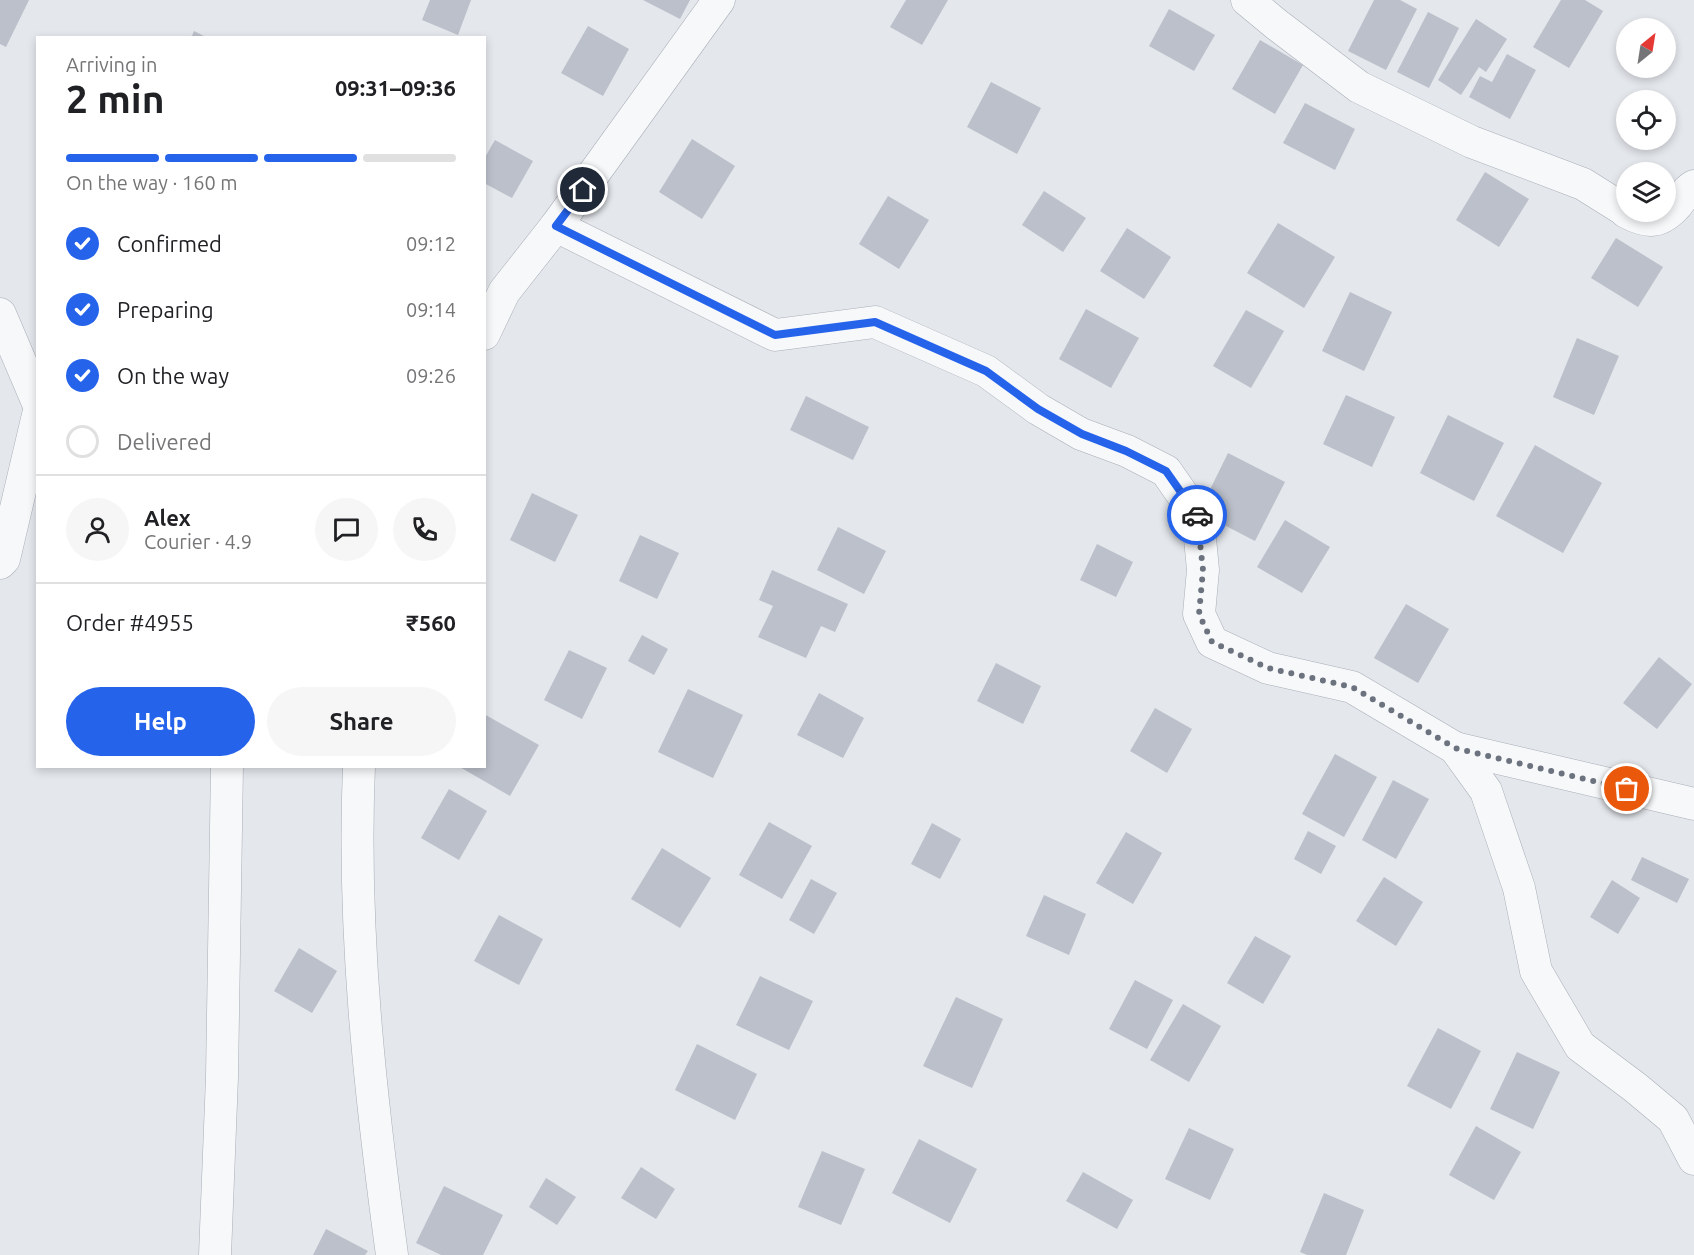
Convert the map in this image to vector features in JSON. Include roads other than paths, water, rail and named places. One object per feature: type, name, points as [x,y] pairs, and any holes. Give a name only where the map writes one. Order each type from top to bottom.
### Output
[{"type":"street","points":[[486,330],[504,292],[556,226],[719,0]]},
{"type":"street","points":[[1247,0],[1359,87],[1472,142],[1583,184],[1616,205]]},
{"type":"street","points":[[1676,206],[1685,191],[1694,186]]},
{"type":"street","points":[[556,226],[775,335],[875,322],[986,371],[1038,409],[1082,434],[1126,451],[1166,471],[1198,517],[1203,570],[1199,614],[1212,642],[1268,668],[1352,687],[1455,748],[1694,804]]},
{"type":"street","points":[[0,314],[36,398]]},
{"type":"street","points":[[0,563],[4,559],[31,478],[36,434]]},
{"type":"street","points":[[1455,748],[1486,791],[1519,888],[1536,971],[1580,1046],[1636,1088],[1672,1119],[1694,1159]]},
{"type":"street","points":[[215,1255],[222,1077],[227,768]]},
{"type":"street","points":[[359,768],[357,821],[364,995],[375,1134],[392,1255]]}]
